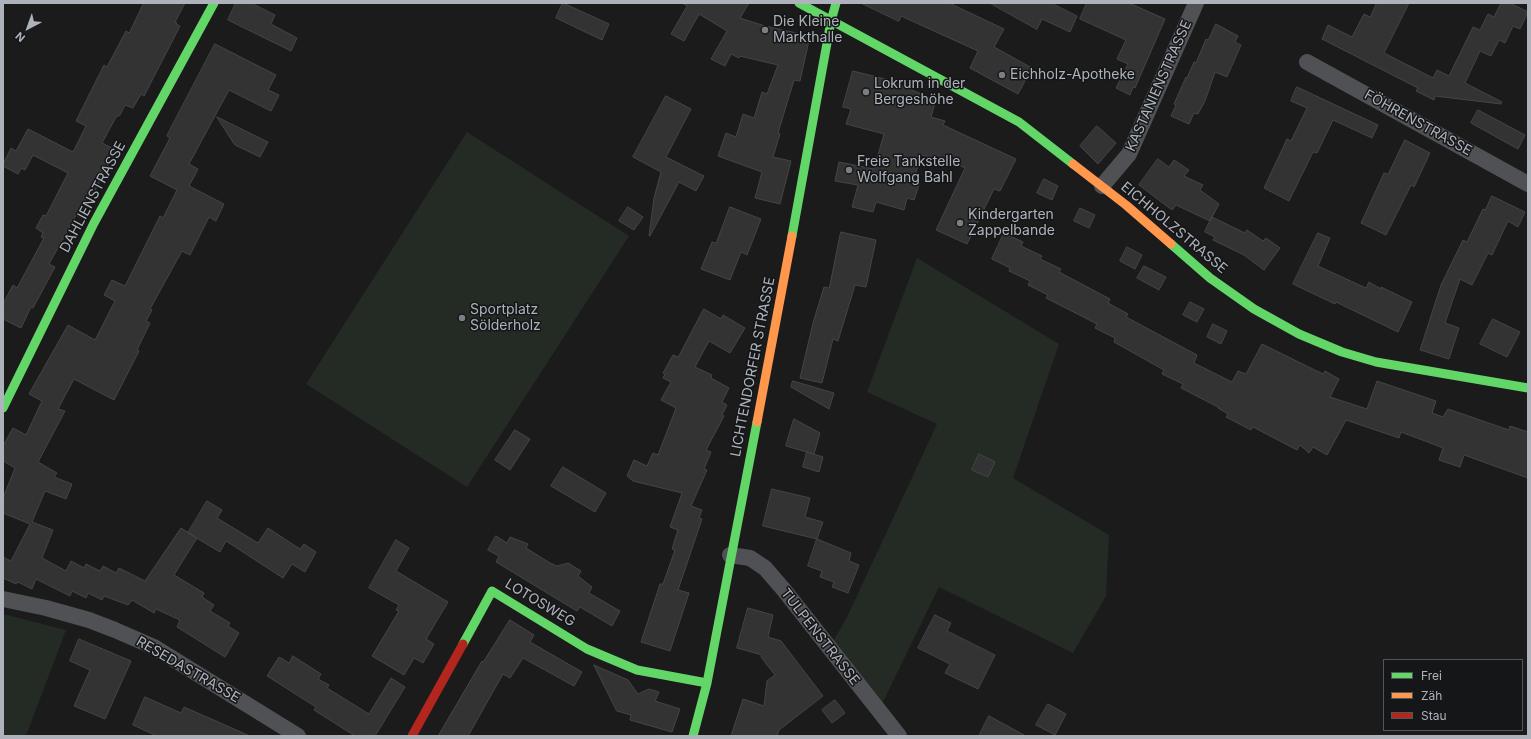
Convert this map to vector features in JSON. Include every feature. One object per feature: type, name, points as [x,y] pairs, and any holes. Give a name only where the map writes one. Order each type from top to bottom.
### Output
[{"type":"street","name":"DAHLIENSTRASSE","points":[[3,408],[94,223],[214,3]]},
{"type":"street","name":"EICHHOLZSTRASSE","points":[[799,3],[1019,122],[1102,186],[1210,278],[1254,309],[1299,334],[1342,352],[1376,362],[1528,388]]},
{"type":"street","name":"LICHTENDORFER STRASSE","points":[[693,736],[706,683],[797,214],[831,21],[836,3]]},
{"type":"street","name":"KASTANIENSTRASSE","points":[[1102,186],[1129,154],[1196,3]]},
{"type":"street","name":"FÖHRENSTRASSE","points":[[1307,62],[1528,184]]},
{"type":"street","name":"TULPENSTRASSE","points":[[730,555],[750,558],[764,568],[784,590],[899,736]]},
{"type":"street","name":"LOTOSWEG","points":[[412,736],[492,591],[588,649],[637,670],[706,683]]},
{"type":"street","name":"RESEDASTRASSE","points":[[3,599],[46,608],[88,620],[154,647],[298,736]]},
{"type":"shaded area","name":"Sportplatz Sölderholz","points":[[467,132],[629,236],[467,487],[306,384]]},
{"type":"shaded area","points":[[917,258],[1059,344],[1013,478],[1109,535],[1106,596],[1073,653],[939,587],[881,706],[832,643],[847,617],[937,424],[867,392]]},
{"type":"shaded area","points":[[3,614],[66,630],[26,736],[3,736]]},
{"type":"building","points":[[144,3],[185,3],[175,22],[180,26],[144,96],[141,94],[133,108],[125,105],[120,115],[116,117],[102,143],[116,150],[81,218],[76,215],[49,264],[55,267],[33,308],[31,307],[21,328],[3,319],[3,304],[13,285],[17,288],[44,238],[41,237],[43,233],[36,228],[43,215],[46,216],[68,173],[33,155],[25,170],[21,168],[18,174],[3,166],[3,164],[11,148],[16,151],[28,129],[73,152],[86,126],[76,121],[104,65],[107,67],[126,31],[129,33]]},
{"type":"building","points":[[236,3],[251,3],[275,15],[271,24],[297,38],[291,51],[228,20]]},
{"type":"building","points":[[563,3],[609,24],[602,40],[556,18]]},
{"type":"building","points":[[682,3],[749,3],[740,18],[765,26],[810,36],[800,81],[794,80],[778,133],[780,134],[773,157],[791,161],[780,204],[755,198],[762,172],[718,156],[726,133],[736,137],[743,114],[754,118],[762,92],[767,94],[778,65],[740,56],[739,58],[731,54],[725,66],[711,59],[727,31],[699,14],[684,41],[671,34],[687,6]]},
{"type":"building","points":[[861,3],[949,3],[1004,29],[994,47],[1032,68],[1018,94],[970,68],[978,51],[901,16],[899,21]]},
{"type":"building","points":[[990,3],[1051,3],[1077,16],[1070,32],[1042,19],[1037,29]]},
{"type":"building","points":[[1087,3],[1129,3],[1165,19],[1135,88],[1133,87],[1130,95],[1116,88],[1128,64],[1117,59],[1126,40],[1080,19]]},
{"type":"building","points":[[1377,3],[1409,3],[1384,53],[1433,78],[1437,70],[1449,76],[1473,27],[1480,30],[1488,14],[1494,17],[1501,3],[1510,3],[1528,12],[1520,29],[1513,26],[1505,43],[1499,40],[1491,56],[1480,51],[1465,83],[1502,102],[1501,104],[1435,96],[1434,100],[1416,91],[1418,88],[1322,39],[1328,25],[1352,37],[1364,14],[1370,17]]},
{"type":"building","points":[[1216,24],[1238,36],[1235,42],[1241,45],[1227,77],[1215,72],[1205,101],[1198,114],[1194,113],[1189,124],[1171,116],[1176,105],[1174,104],[1186,77],[1187,78],[1194,62],[1196,63],[1206,39],[1208,40]]},
{"type":"building","points":[[215,44],[276,75],[268,90],[279,95],[271,111],[229,90],[189,164],[198,169],[189,186],[224,204],[216,221],[209,217],[190,255],[182,251],[150,309],[152,310],[146,321],[150,323],[137,350],[139,351],[114,400],[74,379],[58,409],[65,411],[38,462],[57,473],[54,477],[72,484],[66,499],[45,491],[32,522],[53,530],[42,558],[66,571],[71,561],[84,568],[86,564],[100,571],[103,566],[116,573],[119,568],[145,581],[181,528],[197,538],[174,575],[204,593],[202,597],[214,605],[210,611],[230,623],[228,626],[239,633],[225,657],[177,627],[180,620],[156,609],[154,613],[132,600],[128,605],[104,596],[102,600],[88,593],[86,598],[72,591],[70,596],[36,579],[32,589],[18,582],[16,584],[3,578],[3,557],[11,561],[30,524],[3,513],[3,498],[15,468],[3,461],[3,446],[13,428],[26,435],[42,401],[29,394],[68,325],[95,340],[115,301],[104,295],[112,280],[125,286],[160,216],[163,218],[177,190],[150,176],[170,138],[167,136]]},
{"type":"building","points":[[853,71],[889,80],[888,82],[905,87],[936,100],[931,117],[945,121],[943,125],[1016,159],[1000,191],[994,189],[967,244],[936,230],[965,168],[934,154],[933,158],[921,155],[913,183],[919,185],[914,200],[907,198],[904,210],[876,202],[873,212],[852,207],[858,185],[835,181],[839,162],[874,169],[884,134],[846,124],[851,109],[843,107]]},
{"type":"building","points":[[1297,87],[1378,125],[1372,138],[1333,120],[1317,153],[1313,152],[1289,201],[1264,188],[1287,139],[1291,141],[1307,108],[1291,101]]},
{"type":"building","points":[[666,96],[691,109],[666,157],[704,176],[696,191],[679,182],[649,236],[654,198],[661,172],[633,157]]},
{"type":"building","points":[[1478,110],[1525,135],[1518,149],[1471,123]]},
{"type":"building","points":[[217,117],[268,142],[260,157],[235,145]]},
{"type":"building","points":[[1097,126],[1116,143],[1098,164],[1080,146]]},
{"type":"building","points":[[1405,140],[1430,153],[1414,187],[1411,185],[1386,235],[1361,223],[1384,173],[1388,174]]},
{"type":"building","points":[[1158,159],[1169,167],[1174,160],[1189,170],[1184,176],[1203,185],[1200,190],[1219,204],[1210,221],[1176,205],[1172,210],[1139,185]]},
{"type":"building","points":[[1044,179],[1058,186],[1052,200],[1037,193]]},
{"type":"building","points":[[1492,196],[1525,212],[1518,227],[1508,221],[1492,255],[1488,253],[1472,285],[1460,279],[1445,323],[1459,328],[1449,359],[1420,350],[1441,285],[1463,240],[1467,242],[1483,209],[1485,210]]},
{"type":"building","points":[[628,207],[643,217],[634,230],[619,221]]},
{"type":"building","points":[[730,207],[761,219],[747,255],[741,252],[730,280],[701,269],[712,242],[716,243]]},
{"type":"building","points":[[1080,208],[1095,215],[1089,228],[1074,221]]},
{"type":"building","points":[[1212,217],[1245,233],[1247,230],[1263,241],[1266,238],[1280,248],[1264,270],[1244,255],[1213,240],[1215,237],[1205,232]]},
{"type":"building","points":[[841,232],[876,240],[866,287],[855,285],[838,341],[833,339],[822,383],[800,378],[813,323],[824,287],[829,288]]},
{"type":"building","points":[[1004,233],[1023,242],[1021,246],[1042,256],[1040,259],[1061,269],[1059,272],[1110,299],[1108,303],[1128,314],[1126,317],[1197,355],[1194,363],[1232,382],[1238,371],[1246,374],[1262,344],[1323,374],[1325,371],[1339,379],[1330,397],[1367,409],[1377,381],[1436,401],[1432,413],[1443,417],[1448,409],[1509,430],[1510,426],[1528,432],[1528,478],[1464,455],[1460,467],[1439,460],[1443,448],[1401,432],[1399,438],[1346,420],[1327,455],[1313,447],[1309,453],[1300,445],[1297,450],[1253,427],[1251,430],[1226,417],[1228,414],[1218,407],[1181,388],[1183,384],[1162,374],[1164,370],[1114,342],[1115,338],[1095,328],[1097,324],[1046,298],[1048,295],[1028,285],[1030,281],[1009,271],[1010,268],[992,259]]},
{"type":"building","points":[[1318,233],[1330,238],[1318,266],[1366,288],[1369,282],[1381,289],[1381,287],[1412,302],[1398,332],[1336,302],[1335,304],[1293,284]]},
{"type":"building","points":[[1127,247],[1142,255],[1135,269],[1120,261]]},
{"type":"building","points":[[1144,266],[1166,277],[1159,290],[1137,278]]},
{"type":"building","points":[[1190,302],[1204,309],[1197,322],[1183,315]]},
{"type":"building","points":[[704,309],[721,319],[723,315],[745,328],[730,353],[709,341],[695,367],[712,375],[711,378],[729,388],[722,402],[727,405],[722,415],[724,416],[706,450],[711,452],[704,469],[707,470],[691,506],[702,510],[699,518],[702,519],[678,590],[689,593],[670,651],[641,642],[660,584],[663,584],[675,550],[672,549],[678,530],[670,527],[682,493],[633,481],[627,476],[634,460],[647,466],[653,453],[658,455],[676,408],[661,400],[671,382],[663,378],[665,374],[663,373],[673,355],[678,357]]},
{"type":"building","points":[[1493,319],[1520,332],[1507,357],[1480,344]]},
{"type":"building","points":[[1213,324],[1227,331],[1221,344],[1207,337]]},
{"type":"building","points":[[793,381],[834,393],[829,409],[791,387]]},
{"type":"building","points":[[794,419],[820,433],[814,454],[786,446]]},
{"type":"building","points":[[515,430],[530,439],[510,470],[495,460]]},
{"type":"building","points":[[807,452],[823,457],[819,472],[803,467]]},
{"type":"building","points":[[979,454],[995,462],[988,477],[972,470]]},
{"type":"building","points":[[563,467],[606,493],[595,512],[551,486]]},
{"type":"building","points":[[772,489],[810,498],[805,517],[823,522],[817,539],[763,526]]},
{"type":"building","points":[[207,501],[222,510],[217,518],[258,543],[268,528],[300,549],[304,544],[316,552],[305,572],[292,564],[283,578],[226,541],[220,552],[188,533]]},
{"type":"building","points":[[496,536],[507,543],[510,537],[528,544],[526,548],[550,563],[557,566],[568,563],[581,571],[578,576],[592,587],[589,593],[620,611],[612,626],[580,607],[577,611],[496,562],[499,556],[488,550]]},
{"type":"building","points":[[817,539],[851,553],[849,561],[859,565],[848,593],[832,587],[834,582],[820,577],[822,571],[808,566]]},
{"type":"building","points":[[396,540],[409,548],[396,571],[448,602],[426,639],[434,644],[423,663],[414,658],[404,675],[372,656],[399,611],[396,610],[399,605],[369,588]]},
{"type":"building","points":[[748,608],[773,615],[768,637],[781,641],[823,696],[779,730],[777,736],[731,736],[743,699],[764,706],[767,681],[775,675],[761,657],[762,655],[737,648]]},
{"type":"building","points":[[935,615],[951,623],[947,631],[995,655],[978,689],[945,673],[950,664],[918,648]]},
{"type":"building","points":[[510,620],[534,635],[530,642],[582,672],[574,686],[523,658],[510,678],[503,674],[468,736],[438,736],[482,661],[483,662]]},
{"type":"building","points":[[79,639],[131,661],[105,719],[74,706],[90,670],[70,661]]},
{"type":"building","points":[[293,656],[321,674],[318,679],[329,685],[327,688],[369,714],[391,678],[405,687],[375,736],[355,736],[314,710],[316,707],[267,676],[279,657],[289,663]]},
{"type":"building","points":[[594,665],[628,680],[638,694],[649,689],[659,692],[655,701],[680,709],[672,732],[630,720],[631,715],[617,711]]},
{"type":"building","points":[[145,697],[181,713],[184,707],[250,736],[157,736],[133,725]]},
{"type":"building","points":[[835,700],[845,713],[832,723],[822,710]]},
{"type":"building","points":[[1048,704],[1066,714],[1055,735],[1036,725]]},
{"type":"building","points":[[989,716],[1026,736],[979,736]]},
{"type":"traffic: fast","points":[[3,408],[94,223],[214,3]]},
{"type":"traffic: fast","points":[[799,3],[1019,122],[1073,164]]},
{"type":"traffic: fast","points":[[792,236],[831,21],[836,3]]},
{"type":"traffic: fast","points":[[1171,244],[1210,278],[1254,309],[1299,334],[1342,352],[1376,362],[1528,388]]},
{"type":"traffic: fast","points":[[693,736],[707,683],[757,422]]},
{"type":"traffic: fast","points":[[463,644],[492,591],[587,649],[637,670],[707,683]]},
{"type":"traffic: slow","points":[[1073,164],[1126,205],[1171,244]]},
{"type":"traffic: slow","points":[[757,422],[792,236]]},
{"type":"traffic: jam","points":[[412,736],[463,644]]},
{"type":"place","name":"Die Kleine Markthalle","points":[[765,30]]},
{"type":"place","name":"Eichholz-Apotheke","points":[[1002,75]]},
{"type":"place","name":"Lokrum in der Bergeshöhe","points":[[866,92]]},
{"type":"place","name":"Freie Tankstelle Wolfgang Bahl","points":[[849,170]]},
{"type":"place","name":"Kindergarten Zappelbande","points":[[960,223]]},
{"type":"place","name":"Sportplatz Sölderholz","points":[[462,318]]}]
